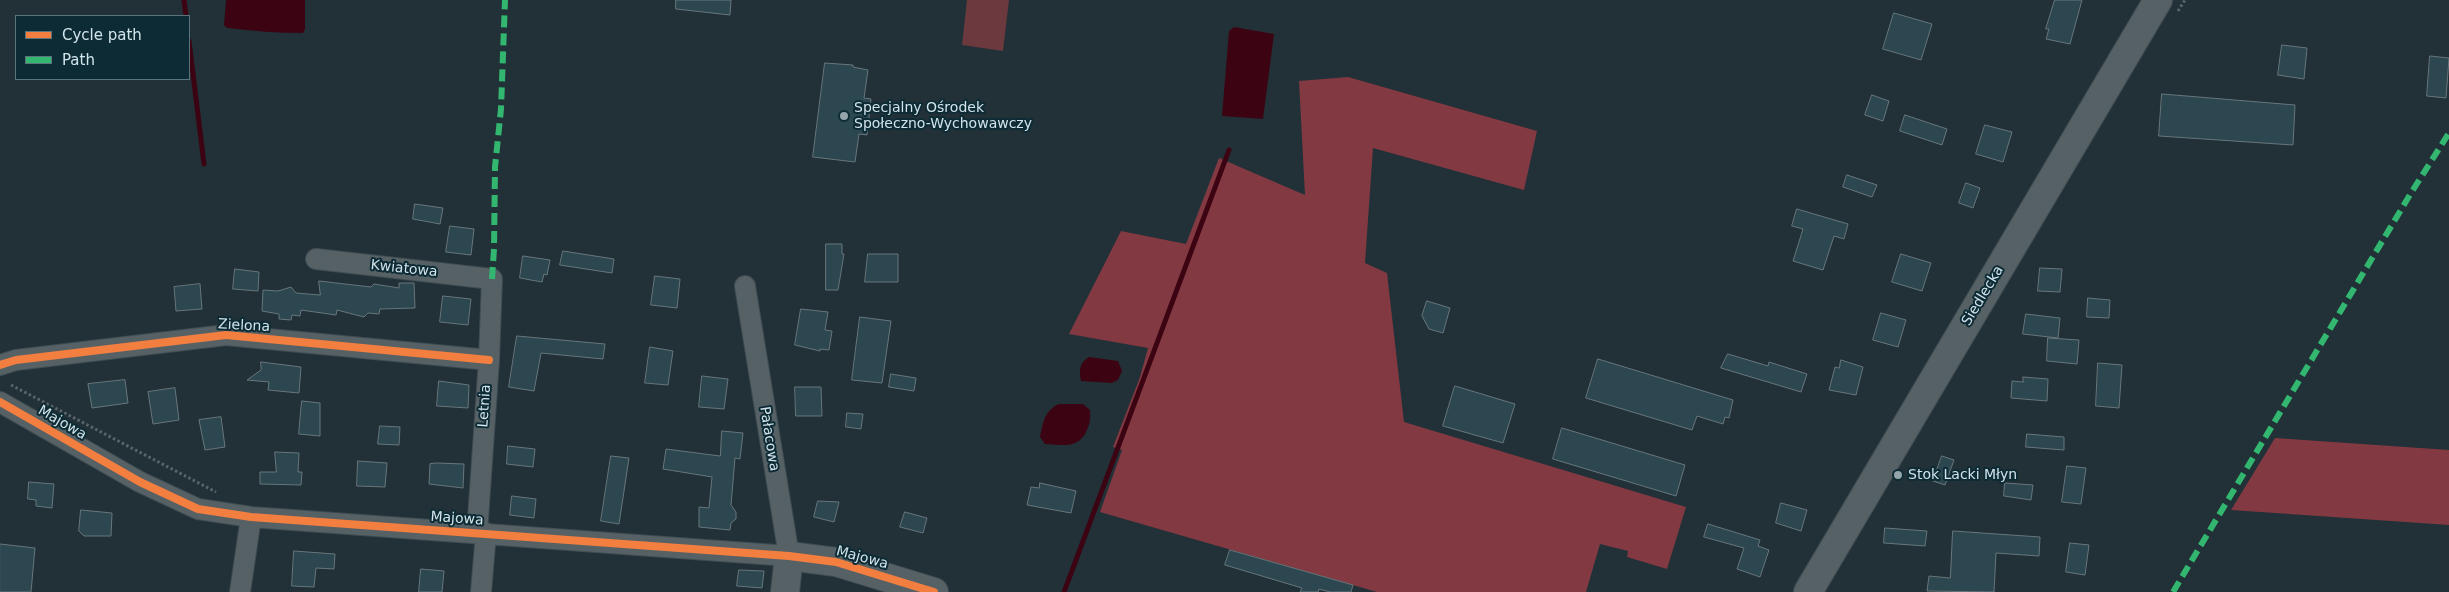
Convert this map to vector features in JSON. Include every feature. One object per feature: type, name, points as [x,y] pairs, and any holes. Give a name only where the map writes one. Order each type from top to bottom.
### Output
[{"type":"main road","name":"Siedlecka","points":[[1808,592],[2158,0]]},
{"type":"main road","name":"Pałacowa","points":[[786,592],[789,556]]},
{"type":"main road","name":"Majowa","points":[[789,556],[836,562],[934,592]]},
{"type":"street","name":"Kwiatowa","points":[[316,259],[492,279]]},
{"type":"street","name":"Letnia","points":[[481,592],[481,533],[492,279]]},
{"type":"street","name":"Pałacowa","points":[[746,286],[789,556]]},
{"type":"street","name":"Zielona","points":[[2,373],[16,360],[226,335],[489,360]]},
{"type":"street","name":"Majowa","points":[[0,402],[140,482],[198,509],[251,517],[789,556]]},
{"type":"street","points":[[240,592],[251,517]]},
{"type":"path","points":[[2,373],[214,490],[219,495]]},
{"type":"shaded area","points":[[226,0],[305,0],[305,29],[303,33],[293,33],[227,28],[224,25]]},
{"type":"shaded area","points":[[967,0],[1009,0],[1003,51],[962,45]]},
{"type":"shaded area","points":[[1234,27],[1274,34],[1263,119],[1222,116],[1229,31]]},
{"type":"shaded area","points":[[1348,77],[1537,131],[1524,190],[1373,148],[1365,263],[1387,273],[1404,422],[1686,507],[1667,569],[1627,557],[1628,551],[1600,544],[1586,592],[1377,592],[1100,512],[1122,450],[1113,447],[1140,377],[1148,348],[1069,334],[1121,231],[1186,244],[1219,158],[1305,195],[1299,81]]},
{"type":"shaded area","points":[[1089,357],[1118,361],[1122,371],[1118,380],[1112,383],[1081,381],[1080,367]]},
{"type":"shaded area","points":[[1059,404],[1083,404],[1090,410],[1088,427],[1084,436],[1075,443],[1064,445],[1045,444],[1040,437],[1043,422],[1050,410]]},
{"type":"shaded area","points":[[2275,438],[2449,450],[2449,525],[2231,510]]},
{"type":"building","points":[[676,0],[731,0],[730,15],[676,9]]},
{"type":"building","points":[[2055,0],[2082,0],[2070,44],[2046,39],[2049,29],[2046,29]]},
{"type":"building","points":[[1894,13],[1932,24],[1921,60],[1883,49]]},
{"type":"building","points":[[2282,45],[2307,48],[2304,79],[2278,75]]},
{"type":"building","points":[[2430,56],[2449,58],[2446,98],[2427,96]]},
{"type":"building","name":"Specjalny Ośrodek Społeczno-Wychowawczy","points":[[825,63],[853,65],[853,67],[868,70],[864,98],[871,99],[867,135],[859,134],[855,162],[813,157]]},
{"type":"building","points":[[2162,94],[2295,105],[2293,145],[2159,136]]},
{"type":"building","points":[[1872,95],[1889,101],[1883,121],[1865,115]]},
{"type":"building","points":[[1905,115],[1947,129],[1942,145],[1900,131]]},
{"type":"building","points":[[1985,125],[2012,132],[2003,162],[1976,154]]},
{"type":"building","points":[[1847,175],[1877,185],[1872,197],[1843,187]]},
{"type":"building","points":[[1966,183],[1980,188],[1973,208],[1959,203]]},
{"type":"building","points":[[415,204],[443,208],[440,224],[413,219]]},
{"type":"building","points":[[1797,209],[1848,224],[1844,239],[1834,236],[1823,270],[1793,261],[1803,229],[1792,226]]},
{"type":"building","points":[[450,226],[474,229],[471,255],[446,252]]},
{"type":"building","points":[[826,244],[842,244],[842,254],[844,254],[838,290],[826,290]]},
{"type":"building","points":[[563,251],[614,259],[612,273],[560,265]]},
{"type":"building","points":[[868,254],[898,254],[898,282],[865,282]]},
{"type":"building","points":[[1901,254],[1931,263],[1922,291],[1892,282]]},
{"type":"building","points":[[523,256],[550,260],[547,275],[544,274],[542,282],[520,278]]},
{"type":"building","points":[[2040,268],[2062,269],[2060,292],[2038,291]]},
{"type":"building","points":[[235,269],[259,272],[258,291],[233,289]]},
{"type":"building","points":[[655,276],[680,279],[677,308],[651,305]]},
{"type":"building","points":[[319,281],[371,287],[374,284],[399,288],[399,283],[414,283],[415,308],[380,309],[379,314],[368,313],[364,317],[337,310],[336,315],[301,310],[300,316],[292,315],[291,320],[279,319],[279,314],[262,311],[263,290],[278,291],[291,287],[296,293],[320,295]]},
{"type":"building","points":[[200,284],[202,309],[176,311],[174,287]]},
{"type":"building","points":[[443,296],[471,299],[468,325],[440,322]]},
{"type":"building","points":[[2088,298],[2110,300],[2109,318],[2087,317]]},
{"type":"building","points":[[1427,301],[1450,308],[1443,333],[1429,329],[1422,316]]},
{"type":"building","points":[[801,309],[828,312],[825,330],[832,331],[829,350],[820,349],[820,351],[795,345]]},
{"type":"building","points":[[1881,313],[1906,320],[1898,347],[1873,340]]},
{"type":"building","points":[[2026,314],[2060,318],[2058,338],[2023,334]]},
{"type":"building","points":[[860,317],[891,321],[882,383],[852,380]]},
{"type":"building","points":[[517,336],[605,344],[603,359],[541,353],[534,391],[509,387]]},
{"type":"building","points":[[2048,338],[2079,340],[2077,364],[2047,361]]},
{"type":"building","points":[[650,347],[673,351],[668,385],[645,383]]},
{"type":"building","points":[[1728,354],[1768,366],[1769,362],[1807,374],[1801,392],[1721,368]]},
{"type":"building","points":[[1598,359],[1733,400],[1729,418],[1725,417],[1723,424],[1697,416],[1692,430],[1586,398]]},
{"type":"building","points":[[1841,360],[1863,367],[1856,395],[1829,390],[1835,367],[1839,368]]},
{"type":"building","points":[[261,362],[301,367],[299,393],[268,390],[269,382],[247,380],[261,370]]},
{"type":"building","points":[[2098,363],[2122,365],[2119,408],[2096,406]]},
{"type":"building","points":[[891,374],[916,378],[914,391],[889,387]]},
{"type":"building","points":[[702,376],[728,379],[724,409],[699,407]]},
{"type":"building","points":[[2023,377],[2048,379],[2047,401],[2011,398],[2012,381],[2023,382]]},
{"type":"building","points":[[125,380],[128,403],[92,408],[88,384]]},
{"type":"building","points":[[439,381],[469,385],[468,408],[437,406]]},
{"type":"building","points":[[1455,386],[1515,404],[1503,443],[1443,426]]},
{"type":"building","points":[[795,387],[821,387],[822,416],[796,416]]},
{"type":"building","points":[[175,388],[179,420],[153,424],[148,392]]},
{"type":"building","points":[[302,401],[320,403],[320,436],[299,434]]},
{"type":"building","points":[[847,413],[863,414],[861,429],[846,427]]},
{"type":"building","points":[[221,417],[225,447],[205,450],[199,420]]},
{"type":"building","points":[[380,426],[400,427],[399,445],[378,444]]},
{"type":"building","points":[[1562,428],[1685,465],[1676,496],[1553,459]]},
{"type":"building","points":[[722,431],[743,433],[740,459],[735,458],[731,505],[736,512],[736,519],[731,523],[730,530],[699,527],[699,507],[709,508],[712,477],[663,469],[666,449],[720,456]]},
{"type":"building","points":[[2027,434],[2064,437],[2064,450],[2026,447]]},
{"type":"building","points":[[508,446],[535,449],[533,467],[507,464]]},
{"type":"building","points":[[275,452],[299,453],[298,472],[302,472],[301,485],[260,484],[260,472],[276,472]]},
{"type":"building","points":[[611,456],[629,458],[619,524],[601,521]]},
{"type":"building","points":[[1942,456],[1954,460],[1945,485],[1933,481]]},
{"type":"building","points":[[358,461],[387,463],[385,487],[357,486]]},
{"type":"building","points":[[430,464],[464,464],[463,488],[429,484]]},
{"type":"building","points":[[2067,466],[2086,468],[2081,504],[2062,502]]},
{"type":"building","points":[[29,482],[54,484],[52,508],[36,506],[36,500],[28,499]]},
{"type":"building","points":[[1040,483],[1076,491],[1071,513],[1027,505],[1031,487],[1039,488]]},
{"type":"building","points":[[2005,483],[2033,485],[2031,500],[2004,496]]},
{"type":"building","points":[[512,496],[536,499],[534,518],[510,515]]},
{"type":"building","points":[[818,501],[839,502],[834,522],[814,517]]},
{"type":"building","points":[[1781,503],[1807,510],[1801,531],[1776,523]]},
{"type":"building","points":[[81,510],[112,513],[111,536],[84,536],[79,531]]},
{"type":"building","points":[[905,512],[927,518],[923,533],[900,527]]},
{"type":"building","points":[[1708,524],[1760,540],[1758,546],[1769,550],[1760,577],[1737,569],[1744,548],[1704,537]]},
{"type":"building","points":[[1885,528],[1927,531],[1925,546],[1884,543]]},
{"type":"building","points":[[1953,531],[2040,537],[2039,556],[1996,553],[1994,592],[1927,591],[1929,576],[1950,578]]},
{"type":"building","points":[[2070,543],[2089,545],[2085,575],[2066,572]]},
{"type":"building","points":[[0,544],[35,548],[31,592],[0,592]]},
{"type":"building","points":[[1230,550],[1353,585],[1351,592],[1330,592],[1319,589],[1318,592],[1300,592],[1302,588],[1225,565]]},
{"type":"building","points":[[294,551],[335,554],[334,569],[316,568],[314,587],[292,586]]},
{"type":"building","points":[[421,569],[444,571],[442,592],[419,592]]},
{"type":"building","points":[[739,570],[764,571],[762,588],[737,586]]},
{"type":"waterway","points":[[184,0],[186,15]]},
{"type":"waterway","points":[[190,49],[204,164]]},
{"type":"waterway","points":[[1064,592],[1229,150]]},
{"type":"marked path","points":[[492,279],[495,167],[501,109],[505,0]]},
{"type":"marked path","points":[[2173,592],[2411,193],[2449,133]]},
{"type":"cycle path","points":[[0,365],[16,360],[226,335],[489,360]]},
{"type":"cycle path","points":[[0,402],[140,482],[198,509],[251,517],[789,556],[836,562],[934,592]]},
{"type":"place","name":"Specjalny Ośrodek Społeczno-Wychowawczy","points":[[844,116]]},
{"type":"place","name":"Stok Lacki Młyn","points":[[1898,475]]}]
